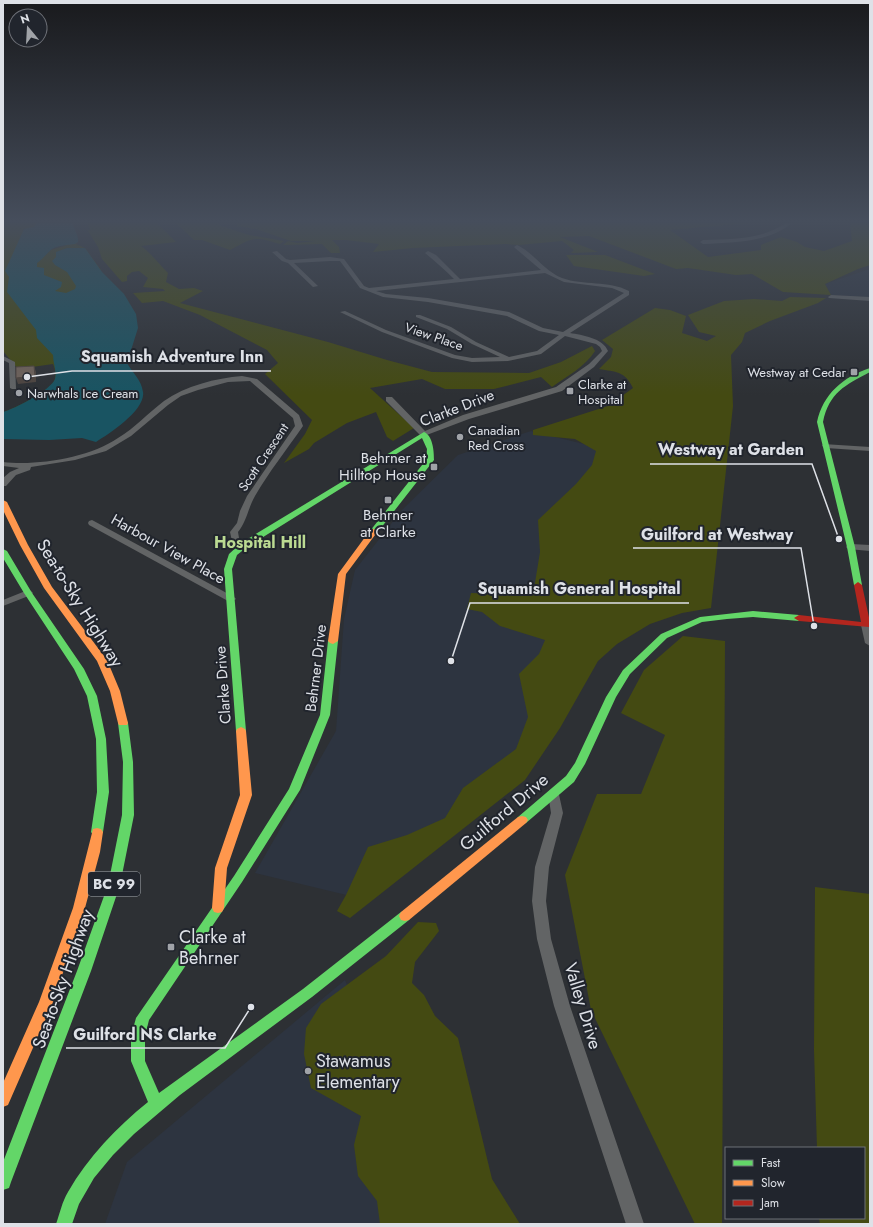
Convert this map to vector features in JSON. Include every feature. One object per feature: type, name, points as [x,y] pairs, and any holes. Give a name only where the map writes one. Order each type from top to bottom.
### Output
[{"type":"main road","points":[[868,625],[851,547],[820,422],[820,414],[825,401],[836,389],[870,370]]},
{"type":"main road","name":"Clarke Drive","points":[[157,1105],[138,1060],[138,1036],[143,1018],[218,908],[222,868],[246,795],[228,569],[233,554],[244,545],[424,434]]},
{"type":"main road","name":"Behrner Drive","points":[[218,908],[294,790],[311,751],[326,715],[326,699],[342,574],[387,513],[422,472],[430,460],[431,449],[424,434]]},
{"type":"main road","name":"Sea-to-Sky Highway","points":[[3,502],[24,546],[48,588],[102,660],[115,691],[121,712],[128,762],[128,815],[114,886],[84,971],[3,1182]]},
{"type":"main road","name":"Sea-to-Sky Highway","points":[[3,551],[35,592],[92,696],[101,739],[103,792],[94,852],[79,908],[46,1002],[3,1100]]},
{"type":"main road","points":[[26,571],[35,592],[49,605]]},
{"type":"main road","name":"Guilford Drive","points":[[157,1105],[358,955],[570,779],[580,764],[611,697],[626,672],[664,636],[700,620],[753,614],[868,625]]},
{"type":"main road","points":[[108,697],[121,712]]},
{"type":"main road","points":[[64,1224],[74,1199],[98,1162],[123,1135],[157,1105]]},
{"type":"street","points":[[309,280],[315,286]]},
{"type":"street","points":[[357,280],[362,287],[385,296],[434,301],[503,313],[513,316],[541,330],[563,334]]},
{"type":"street","points":[[368,290],[465,280]]},
{"type":"street","name":"View Place","points":[[344,312],[384,331],[454,357],[472,360],[508,359],[539,353],[563,334],[625,296],[627,292],[614,287],[563,280]]},
{"type":"street","points":[[831,297],[870,298]]},
{"type":"street","points":[[418,316],[449,328],[474,343],[508,359]]},
{"type":"street","name":"Clarke Drive","points":[[424,434],[466,417],[559,389],[572,381],[605,353],[604,348],[598,343],[563,334]]},
{"type":"street","points":[[3,358],[12,362],[14,388]]},
{"type":"street","name":"Scott Crescent","points":[[3,464],[10,466],[48,463],[84,456],[113,445],[174,398],[198,387],[230,379],[248,377],[255,380],[296,417],[299,423],[294,434],[251,496],[244,511],[241,523],[234,532],[235,539],[244,545]]},
{"type":"street","points":[[389,399],[424,434]]},
{"type":"street","points":[[826,446],[870,449]]},
{"type":"street","points":[[3,484],[9,476],[18,470],[48,463]]},
{"type":"street","name":"Harbour View Place","points":[[92,523],[231,599]]},
{"type":"street","points":[[851,547],[870,548]]},
{"type":"street","points":[[3,603],[35,592]]},
{"type":"street","points":[[868,625],[870,643]]},
{"type":"street","name":"Valley Drive","points":[[554,793],[557,813],[542,867],[539,900],[544,939],[562,1006],[635,1224]]},
{"type":"shaded area","points":[[836,280],[870,280],[870,297],[831,295],[825,284]]},
{"type":"shaded area","points":[[531,431],[604,449],[553,702],[501,776],[359,898],[255,873],[336,731],[344,619],[355,570],[402,510],[458,455]]},
{"type":"shaded area","name":"Stawamus Elementary","points":[[345,980],[442,1224],[105,1224],[127,1162]]},
{"type":"green space","points":[[3,280],[40,280],[61,351],[56,399],[3,412],[23,403],[47,388],[55,379],[55,369],[53,364],[18,369],[3,351]]},
{"type":"green space","points":[[32,280],[97,280],[87,310]]},
{"type":"green space","points":[[147,280],[166,280],[166,282],[179,289],[194,288],[203,291],[180,303],[328,342],[432,372],[529,373],[561,362],[592,346],[595,351],[581,367],[552,387],[541,377],[494,389],[445,389],[422,379],[370,388],[414,428],[393,441],[387,437],[376,412],[347,423],[314,443],[309,449],[284,463],[305,434],[312,420],[265,374],[278,363],[267,350],[200,315],[163,301],[142,303],[133,293],[165,291],[163,289],[143,287]]},
{"type":"green space","points":[[763,280],[833,280],[825,284],[831,295],[783,292]]},
{"type":"green space","points":[[790,297],[826,298],[818,303],[770,321],[745,333],[742,342],[731,355],[733,406],[711,608],[682,613],[650,624],[617,644],[598,661],[560,728],[525,780],[350,918],[337,911],[368,847],[407,835],[445,818],[463,788],[516,749],[528,717],[519,674],[539,654],[545,640],[500,626],[482,612],[467,609],[471,593],[533,595],[540,552],[538,520],[576,484],[592,465],[596,451],[575,439],[533,435],[533,430],[608,406],[633,388],[627,378],[623,375],[599,369],[611,357],[613,349],[602,340],[655,308],[670,310],[686,316],[682,333],[707,341],[716,336],[699,332],[688,315],[724,301],[754,299],[782,301]]},
{"type":"green space","points":[[683,636],[725,641],[722,1224],[695,1224],[591,1010],[565,875],[597,794],[641,794],[665,735],[621,713],[644,670]]},
{"type":"green space","points":[[815,887],[870,894],[870,1224],[820,1224],[819,1219],[865,1219],[865,1147],[817,1147],[814,1050]]},
{"type":"green space","points":[[418,922],[436,923],[439,931],[415,962],[412,983],[424,995],[435,1016],[458,1038],[492,1179],[520,1224],[380,1224],[377,1201],[358,1176],[354,1145],[361,1116],[311,1088],[304,1054],[306,1028],[321,1004],[386,956]]},
{"type":"water","points":[[9,280],[58,280],[62,282],[61,287],[55,291],[66,293],[75,289],[76,286],[72,280],[110,280],[124,294],[136,314],[138,328],[127,363],[142,387],[143,392],[139,406],[126,421],[96,442],[82,438],[49,440],[3,439],[3,412],[40,393],[55,379],[53,355],[37,338],[36,330],[7,292]]},
{"type":"building","points":[[34,366],[35,376],[16,378],[16,367]]},
{"type":"traffic: fast","points":[[858,585],[851,547],[820,422],[822,411],[831,395],[844,384],[870,370]]},
{"type":"traffic: fast","points":[[241,731],[228,569],[233,554],[244,545],[424,434],[431,449],[430,460],[374,531]]},
{"type":"traffic: fast","points":[[3,551],[28,593],[79,669],[92,696],[101,739],[103,792],[97,832]]},
{"type":"traffic: fast","points":[[522,820],[570,779],[580,764],[611,697],[626,672],[664,636],[700,620],[727,616],[753,614],[799,618]]},
{"type":"traffic: fast","points":[[157,1105],[138,1061],[138,1036],[143,1018],[238,879],[294,790],[325,715],[333,641]]},
{"type":"traffic: fast","points":[[3,1182],[84,971],[114,885],[128,815],[128,762],[123,723]]},
{"type":"traffic: fast","points":[[64,1224],[70,1204],[89,1173],[128,1129],[175,1090],[307,993],[405,916]]},
{"type":"traffic: slow","points":[[3,502],[24,545],[48,588],[102,660],[115,691],[123,723]]},
{"type":"traffic: slow","points":[[333,641],[342,574],[374,531]]},
{"type":"traffic: slow","points":[[218,908],[221,868],[246,795],[241,731]]},
{"type":"traffic: slow","points":[[405,916],[522,820]]},
{"type":"traffic: slow","points":[[3,1100],[46,1002],[79,908],[94,852],[97,832]]},
{"type":"traffic: jam","points":[[799,618],[866,625],[858,585]]},
{"type":"place","name":"Westway at Cedar","points":[[854,372]]},
{"type":"place","name":"Squamish Adventure Inn","points":[[27,377]]},
{"type":"place","name":"Clarke at Hospital","points":[[570,391]]},
{"type":"place","name":"Narwhals Ice Cream","points":[[19,393]]},
{"type":"place","name":"Canadian Red Cross","points":[[460,437]]},
{"type":"place","name":"Behrner at Hilltop House","points":[[434,467]]},
{"type":"place","name":"Behrner at Clarke","points":[[388,500]]},
{"type":"place","name":"Westway at Garden","points":[[839,539]]},
{"type":"place","name":"Guilford at Westway","points":[[814,626]]},
{"type":"place","name":"Squamish General Hospital","points":[[451,661]]},
{"type":"place","name":"Clarke at Behrner","points":[[171,947]]},
{"type":"place","name":"Guilford NS Clarke","points":[[251,1007]]},
{"type":"place","name":"Stawamus Elementary","points":[[308,1071]]},
{"type":"district","name":"Hospital Hill","points":[[260,542]]}]
